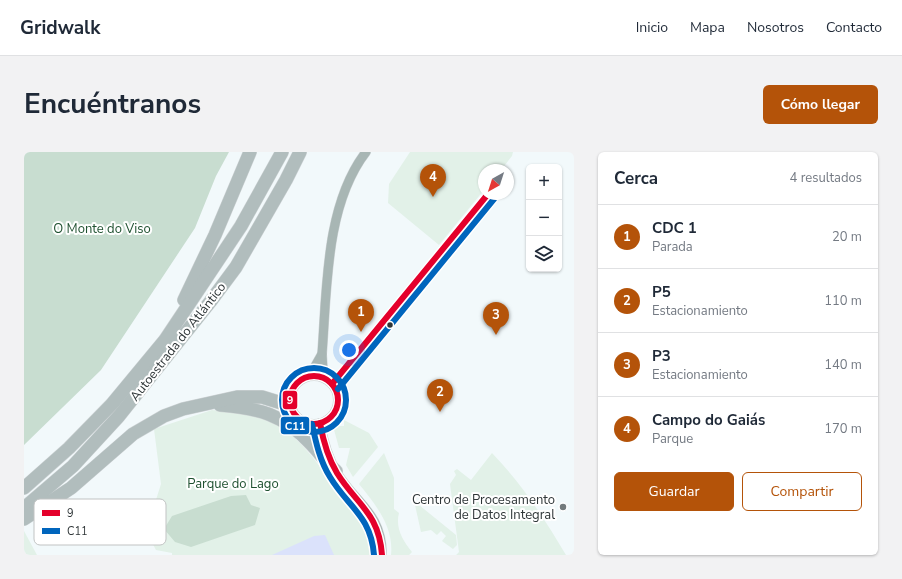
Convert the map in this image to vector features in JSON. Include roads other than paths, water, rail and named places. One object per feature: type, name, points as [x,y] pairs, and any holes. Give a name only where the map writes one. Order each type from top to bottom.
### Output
[{"type":"highway","points":[[165,340],[215,235],[250,152]]},
{"type":"highway","name":"Autoestrada do Atlántico","points":[[24,488],[69,448],[112,404],[165,340],[241,226],[282,152]]},
{"type":"highway","name":"Autoestrada do Atlántico","points":[[34,499],[73,466],[119,416],[210,302],[236,268],[286,180],[300,152]]},
{"type":"highway","points":[[54,499],[71,488],[133,434],[164,416],[204,404],[237,397],[262,397],[291,406]]},
{"type":"highway","points":[[204,404],[250,408],[266,412],[280,419],[294,428],[336,472]]},
{"type":"highway","name":"Autoestrada do Atlántico","points":[[24,508],[34,499]]},
{"type":"highway","points":[[24,519],[34,512]]},
{"type":"street","points":[[322,354],[313,370],[294,385],[291,392],[291,406],[299,418],[313,424],[320,423],[330,417],[337,406],[336,391],[323,371],[322,354],[330,256],[336,224],[350,180],[366,152]]},
{"type":"street","points":[[306,377],[320,376],[327,379]]},
{"type":"street","points":[[320,423],[324,443],[336,472],[373,518],[380,538],[382,555]]},
{"type":"water","points":[[325,535],[334,555],[272,555],[314,536]]},
{"type":"place","name":"Campo do Gaiás","points":[[433,197]]},
{"type":"place","name":"CDC 1","points":[[361,332]]},
{"type":"place","name":"P3","points":[[496,335]]},
{"type":"place","name":"P5","points":[[440,412]]},
{"type":"place","name":"Centro de Procesamento de Datos Integral","points":[[563,507]]},
{"type":"park label","name":"O Monte do Viso","points":[[102,229]]},
{"type":"park label","name":"Parque do Lago","points":[[233,484]]}]
